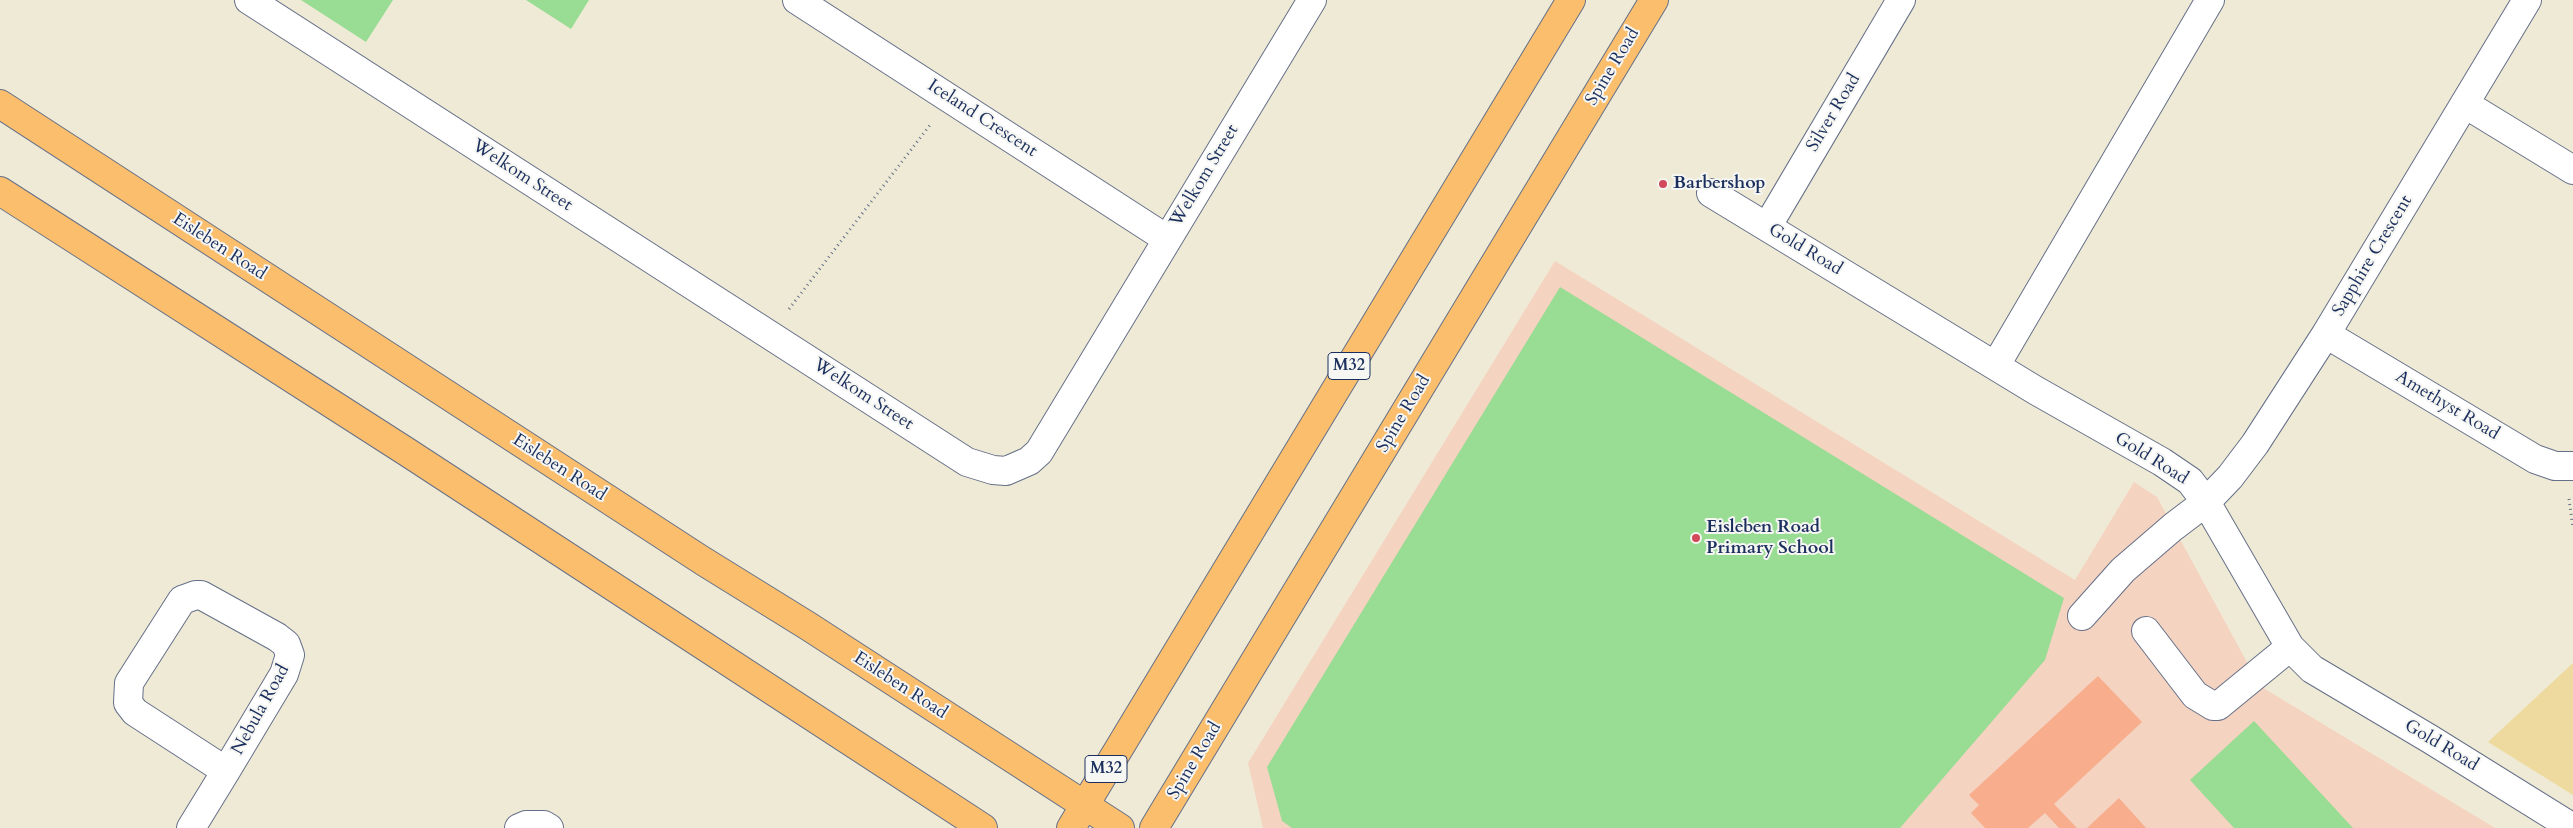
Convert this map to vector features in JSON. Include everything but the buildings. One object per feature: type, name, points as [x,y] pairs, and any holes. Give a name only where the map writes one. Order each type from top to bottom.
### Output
[{"type":"main road","name":"M32","points":[[1078,817],[1571,0]]},
{"type":"main road","name":"Spine Road","points":[[1154,828],[1654,0]]},
{"type":"main road","name":"Eisleben Road","points":[[0,104],[703,562],[808,626],[1078,817],[1120,828]]},
{"type":"main road","points":[[0,191],[407,452],[983,828]]},
{"type":"street","name":"Welkom Street","points":[[249,0],[967,462],[993,470],[1006,471],[1029,461],[1039,452],[1312,0]]},
{"type":"street","name":"Iceland Crescent","points":[[797,0],[1167,239]]},
{"type":"street","name":"Silver Road","points":[[1767,227],[1901,0]]},
{"type":"street","points":[[1996,365],[2210,0]]},
{"type":"street","name":"Sapphire Crescent","points":[[2082,616],[2123,570],[2173,527],[2206,502],[2230,477],[2255,444],[2326,334],[2527,0]]},
{"type":"street","points":[[2465,104],[2573,170]]},
{"type":"street","name":"Gold Road","points":[[1711,193],[2035,390],[2162,462],[2190,481],[2206,502],[2290,647],[2312,669],[2438,744],[2573,828]]},
{"type":"street","name":"Amethyst Road","points":[[2326,334],[2535,458],[2554,466],[2573,466]]},
{"type":"street","name":"Nebula Road","points":[[192,828],[284,674],[290,655],[289,649],[277,637],[201,594],[182,600],[129,683],[128,703],[135,712],[226,771]]},
{"type":"street","points":[[2146,631],[2195,695],[2213,706],[2218,706],[2290,647]]},
{"type":"street","points":[[519,828],[526,825],[544,825],[549,828]]},
{"type":"path","points":[[769,335],[950,99]]},
{"type":"shaded area","name":"Eisleben Road Primary School","points":[[1555,261],[2075,580],[2134,482],[2157,497],[2260,686],[2495,828],[1263,828],[1248,763]]},
{"type":"green space","points":[[301,0],[393,0],[366,42]]},
{"type":"green space","points":[[526,0],[589,0],[571,29]]},
{"type":"green space","name":"Eisleben Road Primary School","points":[[1560,287],[2064,598],[2045,660],[1900,828],[1292,828],[1282,821],[1267,767]]},
{"type":"green space","points":[[2254,721],[2353,828],[2234,828],[2190,780]]},
{"type":"sand","points":[[2573,663],[2573,795],[2488,742]]},
{"type":"place","name":"Barbershop","points":[[1663,184]]},
{"type":"place","name":"Eisleben Road Primary School","points":[[1696,538]]}]
